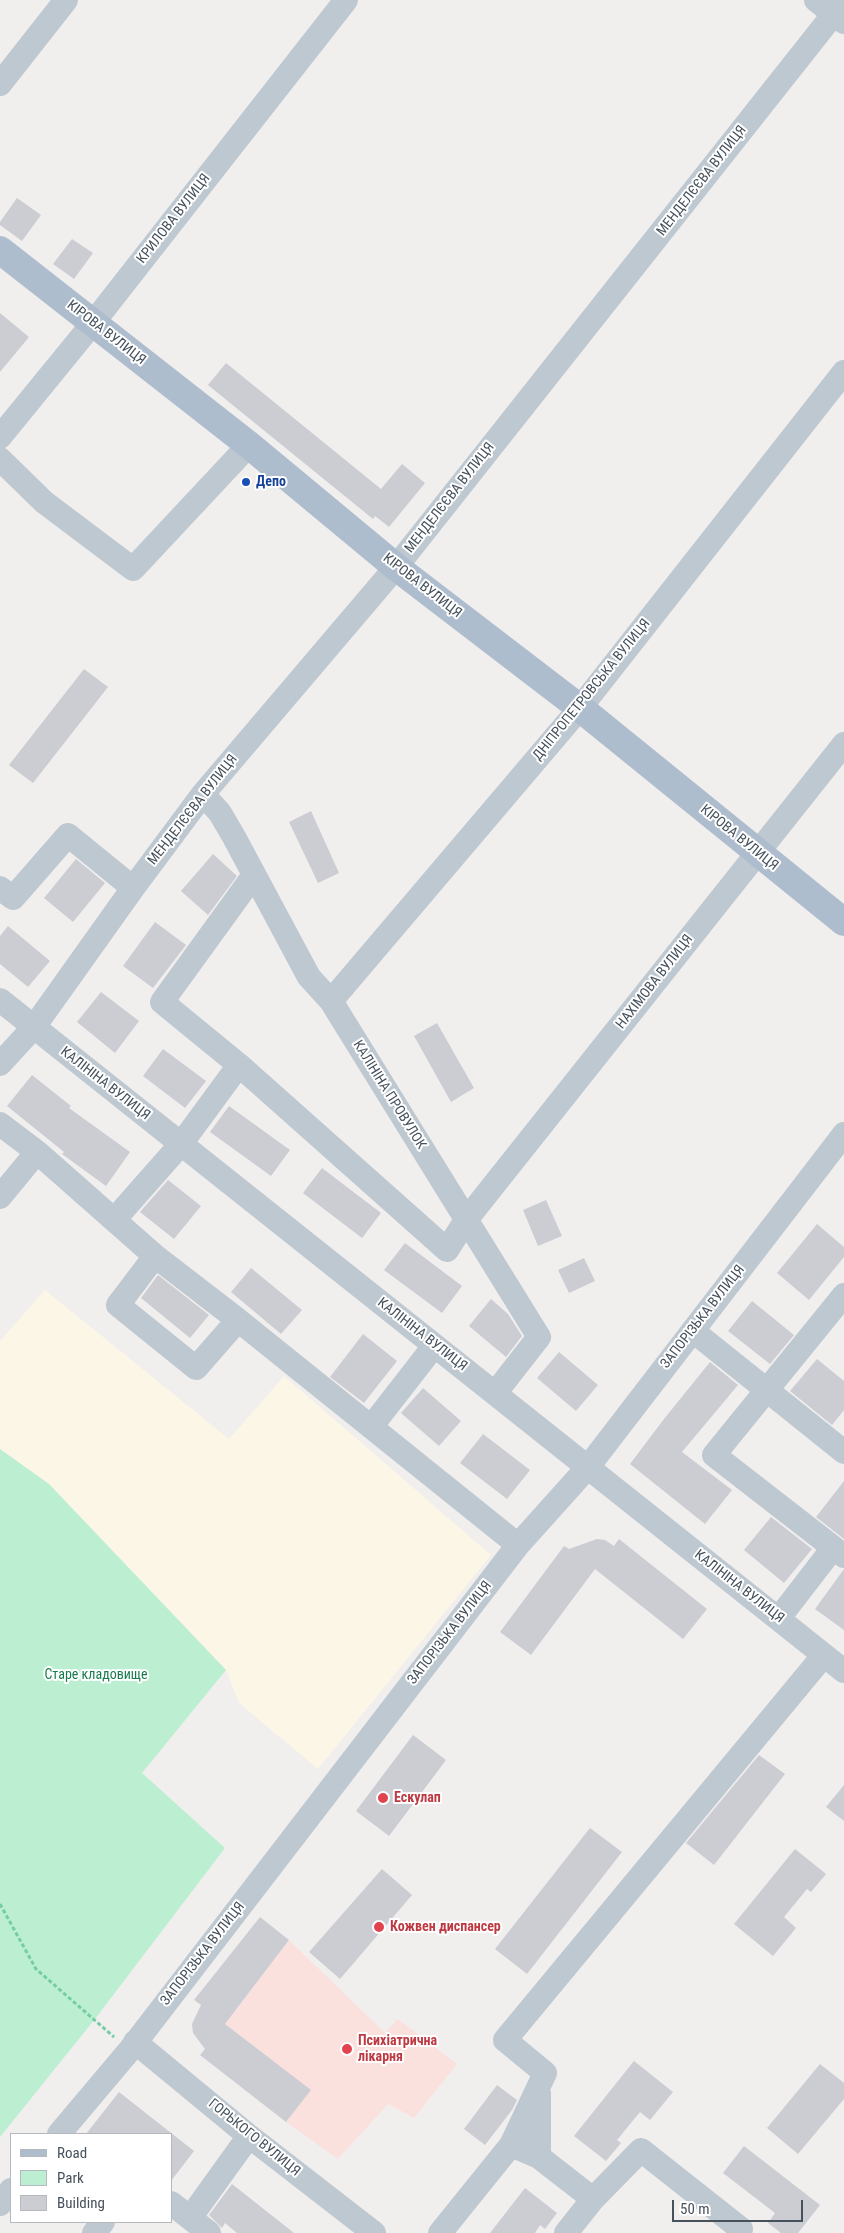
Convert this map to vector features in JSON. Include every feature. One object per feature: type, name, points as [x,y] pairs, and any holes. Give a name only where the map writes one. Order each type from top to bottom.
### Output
[{"type":"main road","name":"КІРОВА ВУЛИЦЯ","points":[[0,250],[249,445],[396,567],[580,708],[844,922]]},
{"type":"street","points":[[0,84],[66,0]]},
{"type":"street","name":"КРИЛОВА ВУЛИЦЯ","points":[[0,437],[93,323],[346,0]]},
{"type":"street","name":"МЕНДЕЛЄЄВА ВУЛИЦЯ","points":[[0,1064],[34,1027],[203,794],[396,567],[835,9]]},
{"type":"street","name":"ДНІПРОПЕТРОВСЬКА ВУЛИЦЯ","points":[[331,1001],[580,708],[844,372]]},
{"type":"street","points":[[0,459],[44,502],[133,569],[249,445]]},
{"type":"street","name":"НАХІМОВА ВУЛИЦЯ","points":[[239,1065],[447,1250],[466,1220],[844,744]]},
{"type":"street","name":"КАЛІНІНА ПРОВУЛОК","points":[[203,794],[220,813],[309,977],[331,1001],[539,1337],[496,1392]]},
{"type":"street","points":[[0,888],[13,898],[68,836],[133,888]]},
{"type":"street","points":[[114,1220],[181,1144],[239,1065],[162,1002],[254,875]]},
{"type":"street","name":"КАЛІНІНА ВУЛИЦЯ","points":[[0,1000],[434,1346],[496,1392],[844,1671]]},
{"type":"street","points":[[0,1124],[37,1152],[155,1256],[238,1320],[518,1545]]},
{"type":"street","name":"ЗАПОРІЗЬКА ВУЛИЦЯ","points":[[60,2133],[132,2046],[518,1545],[588,1467],[844,1134]]},
{"type":"street","points":[[0,1197],[37,1152]]},
{"type":"street","points":[[155,1256],[118,1305],[196,1368],[238,1320]]},
{"type":"street","points":[[779,1618],[839,1552],[714,1455],[844,1295]]},
{"type":"street","points":[[693,1331],[844,1452]]},
{"type":"street","points":[[371,1427],[434,1346]]},
{"type":"street","points":[[440,2233],[511,2145],[545,2073],[505,2040],[824,1655]]},
{"type":"street","name":"ГОРЬКОГО ВУЛИЦЯ","points":[[132,2046],[374,2233]]},
{"type":"street","points":[[538,2157],[539,2088]]},
{"type":"street","points":[[190,2218],[249,2136]]},
{"type":"street","points":[[511,2145],[538,2157],[593,2199]]},
{"type":"street","points":[[566,2233],[593,2199],[641,2150],[741,2232]]},
{"type":"street","points":[[0,2204],[10,2191]]},
{"type":"street","points":[[172,2204],[209,2233]]},
{"type":"street","points":[[94,2233],[103,2223]]},
{"type":"path","points":[[0,1904],[36,1969],[132,2046]]},
{"type":"shaded area","points":[[45,1290],[229,1439],[284,1376],[491,1555],[318,1769],[239,1703],[226,1670],[49,1484],[0,1449],[0,1341]]},
{"type":"shaded area","name":"Психіатрична лікарня","points":[[289,1940],[385,2033],[398,2019],[457,2064],[414,2118],[388,2104],[338,2159],[286,2122],[310,2090],[225,2024]]},
{"type":"green space","name":"Старе кладовище","points":[[0,1449],[49,1484],[226,1670],[142,1773],[225,1848],[95,2019],[0,2137]]},
{"type":"building","points":[[17,198],[41,215],[22,241],[0,225],[0,222]]},
{"type":"building","points":[[72,239],[93,253],[74,279],[53,264]]},
{"type":"building","points":[[0,313],[29,337],[0,372]]},
{"type":"building","points":[[226,363],[381,489],[402,464],[425,483],[389,527],[375,516],[373,519],[208,385]]},
{"type":"building","points":[[84,669],[108,687],[33,783],[9,765]]},
{"type":"building","points":[[311,811],[339,873],[318,883],[289,822]]},
{"type":"building","points":[[213,854],[237,876],[208,915],[181,891]]},
{"type":"building","points":[[76,859],[105,883],[73,922],[44,898]]},
{"type":"building","points":[[155,922],[186,945],[153,988],[123,966]]},
{"type":"building","points":[[8,926],[50,961],[28,987],[0,964],[0,936]]},
{"type":"building","points":[[101,992],[139,1021],[115,1053],[77,1022]]},
{"type":"building","points":[[437,1023],[474,1088],[451,1102],[414,1036]]},
{"type":"building","points":[[163,1049],[206,1081],[185,1108],[143,1076]]},
{"type":"building","points":[[32,1075],[71,1106],[69,1108],[130,1152],[106,1186],[62,1154],[64,1152],[7,1106]]},
{"type":"building","points":[[229,1106],[290,1150],[271,1176],[210,1132]]},
{"type":"building","points":[[322,1168],[381,1213],[362,1238],[303,1193]]},
{"type":"building","points":[[168,1180],[201,1206],[174,1239],[140,1212]]},
{"type":"building","points":[[546,1200],[562,1236],[538,1246],[523,1210]]},
{"type":"building","points":[[817,1224],[844,1247],[844,1257],[809,1300],[777,1273]]},
{"type":"building","points":[[405,1243],[462,1286],[442,1313],[384,1270]]},
{"type":"building","points":[[584,1258],[595,1281],[569,1293],[558,1270]]},
{"type":"building","points":[[251,1268],[302,1310],[281,1334],[231,1292]]},
{"type":"building","points":[[158,1275],[209,1315],[190,1338],[141,1298]]},
{"type":"building","points":[[491,1299],[508,1314],[522,1336],[506,1357],[469,1326]]},
{"type":"building","points":[[752,1301],[794,1335],[770,1364],[728,1331]]},
{"type":"building","points":[[363,1334],[397,1361],[364,1403],[330,1377]]},
{"type":"building","points":[[559,1352],[598,1385],[576,1411],[537,1378]]},
{"type":"building","points":[[817,1359],[844,1381],[844,1410],[832,1425],[790,1391]]},
{"type":"building","points":[[710,1362],[738,1385],[682,1452],[732,1490],[705,1524],[630,1464]]},
{"type":"building","points":[[423,1388],[461,1421],[439,1446],[401,1413]]},
{"type":"building","points":[[483,1434],[530,1470],[507,1499],[460,1463]]},
{"type":"building","points":[[844,1481],[844,1539],[816,1517]]},
{"type":"building","points":[[771,1517],[812,1549],[784,1583],[744,1550]]},
{"type":"building","points":[[597,1539],[605,1540],[614,1546],[619,1539],[707,1609],[683,1639],[595,1569],[531,1655],[500,1632],[564,1546],[569,1549]]},
{"type":"building","points":[[844,1569],[844,1630],[815,1609]]},
{"type":"building","points":[[413,1735],[446,1760],[389,1836],[356,1811]]},
{"type":"building","points":[[759,1755],[785,1774],[714,1865],[686,1843]]},
{"type":"building","points":[[844,1785],[844,1821],[826,1807]]},
{"type":"building","points":[[590,1828],[622,1852],[527,1974],[495,1949]]},
{"type":"building","points":[[795,1849],[826,1874],[811,1892],[807,1889],[784,1917],[796,1928],[773,1956],[734,1924]]},
{"type":"building","points":[[382,1869],[412,1895],[340,1979],[309,1952]]},
{"type":"building","points":[[260,1917],[289,1940],[225,2024],[311,2090],[286,2122],[200,2055],[205,2049],[193,2033],[192,2024],[201,2005],[194,2000]]},
{"type":"building","points":[[634,2061],[673,2092],[650,2120],[640,2112],[617,2140],[621,2143],[606,2161],[574,2136]]},
{"type":"building","points":[[820,2064],[844,2083],[844,2099],[798,2154],[767,2128]]},
{"type":"building","points":[[497,2085],[517,2100],[512,2110],[485,2145],[464,2129]]},
{"type":"building","points":[[119,2092],[171,2133],[87,2133]]},
{"type":"building","points":[[172,2134],[194,2151],[172,2180]]},
{"type":"building","points":[[744,2146],[820,2205],[798,2233],[781,2233],[768,2223],[775,2213],[723,2173]]},
{"type":"building","points":[[232,2184],[294,2233],[237,2233],[225,2223],[222,2228],[209,2215]]},
{"type":"building","points":[[525,2188],[557,2213],[545,2229],[540,2225],[535,2233],[490,2233]]},
{"type":"place","name":"Депо","points":[[246,482]]},
{"type":"place","name":"Ескулап","points":[[383,1798]]},
{"type":"place","name":"Кожвен диспансер","points":[[379,1927]]},
{"type":"place","name":"Психіатрична лікарня","points":[[347,2049]]}]
